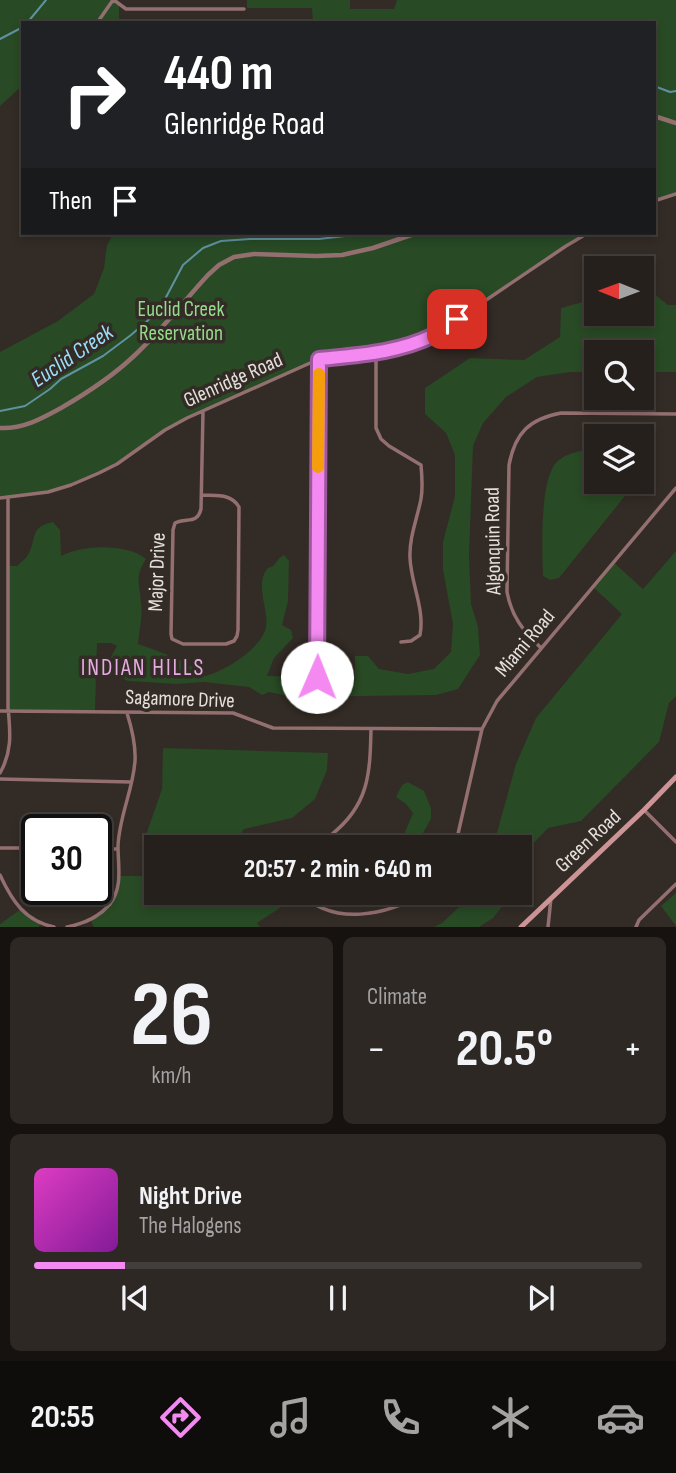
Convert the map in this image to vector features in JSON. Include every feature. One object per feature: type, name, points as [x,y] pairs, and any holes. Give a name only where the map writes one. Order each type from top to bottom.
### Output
[{"type":"main road","name":"Green Road","points":[[521,927],[676,777]]},
{"type":"street","points":[[98,21],[113,0],[126,9],[244,9]]},
{"type":"street","points":[[656,117],[676,123]]},
{"type":"street","points":[[656,200],[676,194]]},
{"type":"street","points":[[0,428],[15,429],[35,422],[81,397],[137,353],[208,275],[234,257],[254,254],[316,257],[342,255],[411,235]]},
{"type":"street","name":"Glenridge Road","points":[[0,498],[48,492],[99,473],[187,418],[319,359],[376,354],[413,344],[436,334],[585,235]]},
{"type":"street","points":[[376,354],[376,428],[381,439],[389,446],[421,466],[421,498],[410,556],[423,622],[420,635],[411,641],[401,642]]},
{"type":"street","points":[[317,677],[319,359]]},
{"type":"street","points":[[202,495],[203,412]]},
{"type":"street","name":"Algonquin Road","points":[[541,648],[521,628],[512,612],[507,592],[509,464],[511,450],[519,435],[530,424],[545,416],[561,413],[676,414]]},
{"type":"street","name":"Miami Road","points":[[458,835],[482,729],[497,701],[676,488]]},
{"type":"street","name":"Major Drive","points":[[202,495],[228,497],[237,502],[239,507],[238,630],[234,640],[226,644],[183,643],[172,639],[173,530],[175,523],[180,520],[195,520],[199,516],[202,495]]},
{"type":"street","points":[[0,773],[10,741],[11,726],[8,498]]},
{"type":"street","name":"Sagamore Drive","points":[[0,711],[233,713],[273,728],[482,729]]},
{"type":"street","points":[[67,927],[99,914],[110,904],[116,891],[120,876],[118,849],[122,815],[135,764],[135,747],[127,713]]},
{"type":"street","points":[[330,835],[357,807],[368,781],[371,729]]},
{"type":"street","points":[[0,779],[131,782]]},
{"type":"street","points":[[644,810],[676,842]]},
{"type":"street","points":[[0,848],[21,848]]},
{"type":"street","points":[[112,849],[118,849]]},
{"type":"street","points":[[0,875],[25,914],[39,926],[54,927]]},
{"type":"street","points":[[636,927],[639,920],[676,884]]},
{"type":"street","points":[[548,927],[552,897]]},
{"type":"street","points":[[310,905],[330,917]]},
{"type":"street","points":[[373,919],[400,905]]},
{"type":"green space","points":[[0,0],[114,0],[119,4],[119,21],[21,21],[21,87],[0,106]]},
{"type":"green space","points":[[247,0],[350,0],[350,9],[394,9],[397,0],[676,0],[676,194],[656,201],[656,21],[313,21],[312,8],[247,8]]},
{"type":"green space","name":"Euclid Creek Reservation","points":[[113,235],[585,235],[436,334],[413,344],[376,354],[322,359],[187,418],[99,473],[48,492],[0,498],[0,352],[58,321],[94,294],[104,268],[107,245]]},
{"type":"green space","points":[[654,294],[668,305],[676,305],[676,372],[654,372],[654,340],[584,340],[584,372],[537,377],[506,397],[483,423],[473,446],[469,556],[471,604],[478,627],[480,655],[458,689],[436,695],[293,697],[269,692],[262,695],[249,687],[204,682],[176,684],[128,681],[112,674],[107,664],[117,646],[97,643],[95,712],[8,711],[8,566],[17,566],[24,560],[37,530],[53,522],[60,530],[61,556],[104,547],[127,550],[146,559],[139,576],[142,613],[138,644],[182,661],[205,676],[242,658],[258,643],[266,627],[262,589],[264,574],[284,555],[289,561],[288,601],[282,625],[291,630],[293,638],[274,658],[267,676],[355,675],[355,656],[368,656],[379,669],[408,674],[434,669],[451,652],[453,624],[443,570],[443,542],[455,496],[455,455],[446,433],[425,414],[425,388],[470,358],[524,360],[560,337],[561,308],[584,302],[584,326],[654,326]]},
{"type":"green space","points":[[584,450],[584,494],[627,494],[559,578],[550,580],[543,576],[546,490],[557,462],[566,455]]},
{"type":"green space","points":[[676,551],[676,696],[669,703],[659,742],[581,821],[548,828],[532,845],[532,835],[496,835],[516,764],[536,718],[622,614],[593,587],[613,562],[643,589]]},
{"type":"green space","points":[[163,748],[328,753],[327,770],[315,799],[292,818],[244,829],[240,835],[147,835],[162,789]]},
{"type":"green space","points":[[408,782],[424,791],[431,808],[431,819],[422,835],[404,835],[413,813],[396,797],[402,785]]},
{"type":"green space","points":[[144,851],[144,905],[284,905],[257,923],[260,927],[94,927],[90,919],[106,905],[112,905],[120,876],[142,876]]},
{"type":"green space","points":[[676,893],[676,926],[661,906]]},
{"type":"green space","points":[[461,905],[503,905],[493,918],[479,927],[434,927]]},
{"type":"green space","points":[[21,909],[40,924],[39,927],[0,927],[0,924]]},
{"type":"waterway","points":[[29,21],[46,0]]},
{"type":"waterway","points":[[0,39],[21,28]]},
{"type":"waterway","name":"Euclid Creek","points":[[656,87],[670,92],[676,91]]},
{"type":"waterway","name":"Euclid Creek","points":[[0,411],[25,406],[61,379],[103,356],[131,335],[153,316],[183,265],[203,248],[221,241],[319,239],[354,235]]},
{"type":"slow traffic","points":[[318,467],[319,374]]},
{"type":"district","name":"INDIAN HILLS","points":[[143,668]]},
{"type":"route","points":[[317,677],[319,359],[376,354],[413,344],[436,334],[457,319]]}]
